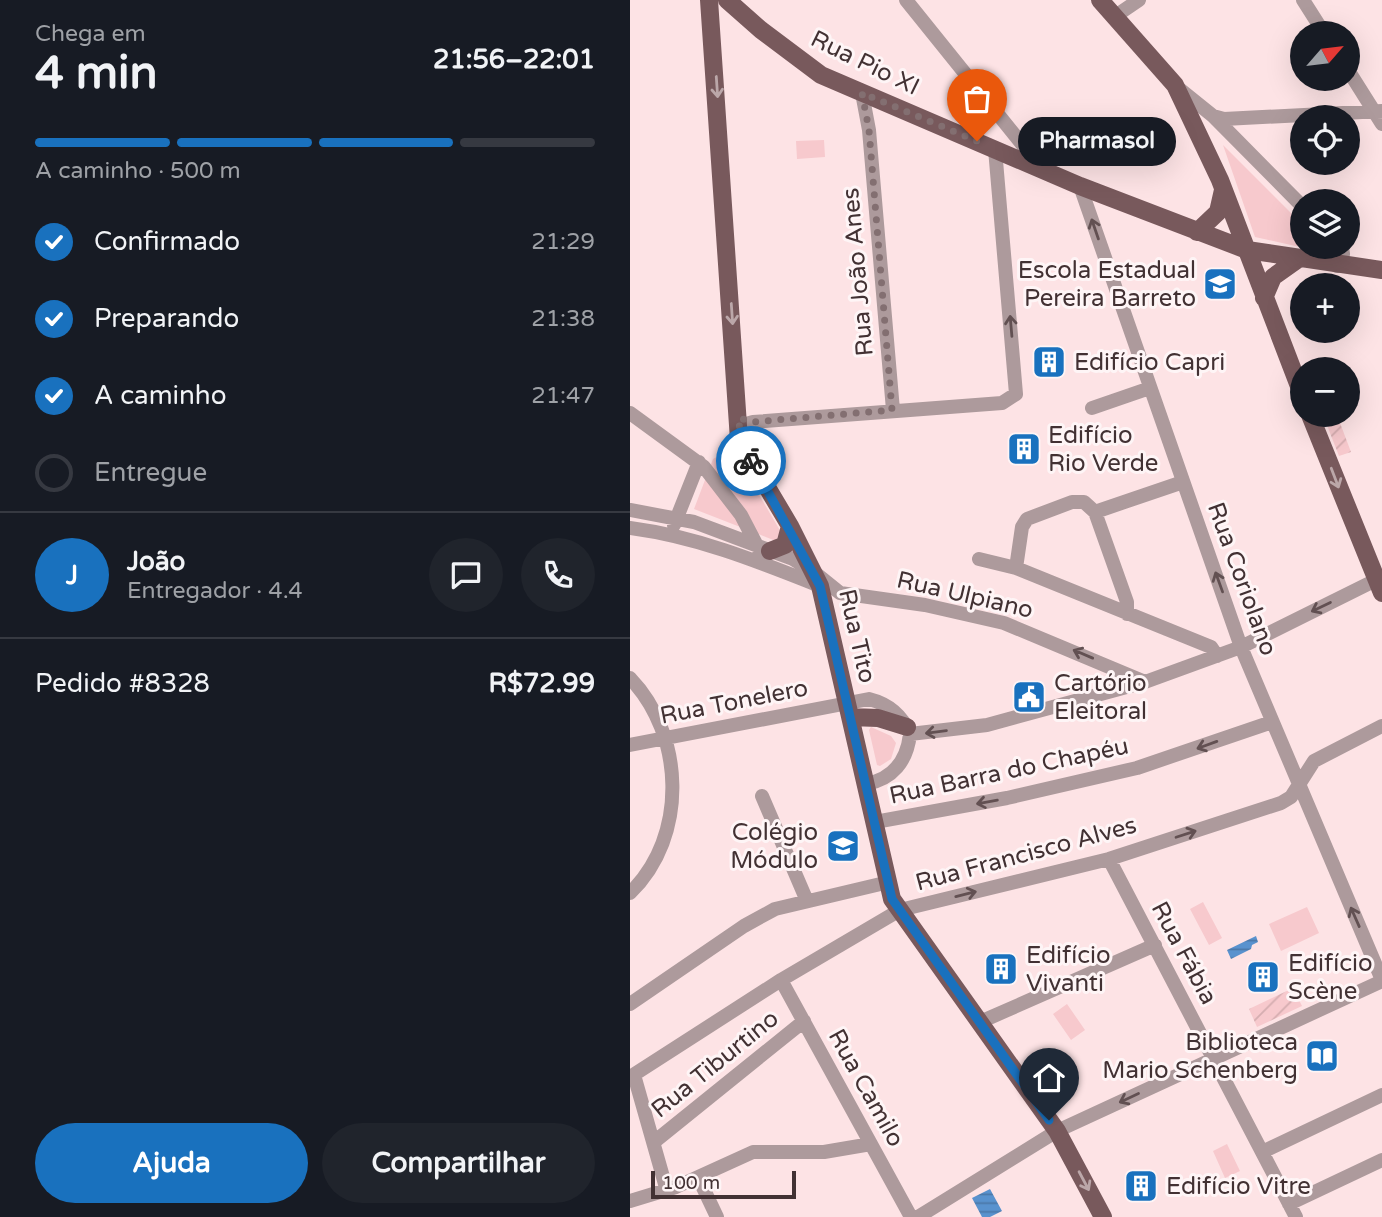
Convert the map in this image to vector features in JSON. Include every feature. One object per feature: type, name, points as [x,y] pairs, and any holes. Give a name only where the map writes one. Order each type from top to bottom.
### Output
[{"type":"main road","points":[[709,0],[713,19]]},
{"type":"main road","points":[[1100,0],[1175,85],[1223,190],[1290,364]]},
{"type":"main road","points":[[713,19],[730,3]]},
{"type":"main road","name":"Rua Pio XI","points":[[730,3],[808,67],[1080,186],[1247,250],[1337,266],[1382,270]]},
{"type":"main road","name":"Rua Tito","points":[[713,19],[744,422],[740,440],[817,579],[892,899],[1057,1131],[1103,1217]]},
{"type":"main road","points":[[1197,232],[1218,212],[1223,190]]},
{"type":"main road","points":[[1264,298],[1273,277],[1297,260]]},
{"type":"main road","points":[[1315,427],[1380,583]]},
{"type":"main road","points":[[764,553],[785,545],[790,526]]},
{"type":"main road","points":[[848,710],[878,718],[908,731]]},
{"type":"street","points":[[906,0],[1042,169]]},
{"type":"street","points":[[1114,17],[1139,0]]},
{"type":"street","points":[[1303,0],[1316,21]]},
{"type":"street","points":[[1175,85],[1213,116],[1290,194]]},
{"type":"street","points":[[1360,88],[1379,116]]},
{"type":"street","name":"Rua João Anes","points":[[867,95],[892,410]]},
{"type":"street","points":[[1213,116],[1224,119],[1379,116]]},
{"type":"street","points":[[744,422],[1002,403],[1016,394],[995,149]]},
{"type":"street","name":"Rua Coriolano","points":[[1080,186],[1241,647],[1297,786],[1382,980]]},
{"type":"street","points":[[1337,266],[1340,259]]},
{"type":"street","points":[[1093,408],[1150,388]]},
{"type":"street","points":[[630,413],[699,462],[728,495],[764,553]]},
{"type":"street","points":[[672,533],[675,517],[699,462]]},
{"type":"street","points":[[1095,512],[1183,482]]},
{"type":"street","points":[[1016,568],[1022,527],[1027,519],[1078,501],[1088,504],[1095,512],[1127,602],[1127,614]]},
{"type":"street","points":[[630,510],[675,517],[764,553]]},
{"type":"street","points":[[630,528],[672,533],[721,546],[764,553]]},
{"type":"street","name":"Rua Ulpiano","points":[[764,553],[836,591],[925,604],[1004,623],[1145,682]]},
{"type":"street","points":[[979,559],[1016,568],[1210,647],[1217,656]]},
{"type":"street","points":[[866,784],[884,779],[899,767],[905,758],[908,731],[987,725],[1145,682],[1241,647],[1380,583]]},
{"type":"street","points":[[826,610],[835,599],[846,594]]},
{"type":"street","points":[[630,678],[653,706],[667,739],[672,764],[672,794],[662,840],[650,865],[630,893]]},
{"type":"street","name":"Rua Tonelero","points":[[630,745],[848,710]]},
{"type":"street","name":"Rua Barra do Chapéu","points":[[875,822],[1007,798],[1137,768],[1272,722]]},
{"type":"street","name":"Rua Francisco Alves","points":[[632,1076],[781,980],[900,910],[1109,859],[1281,803],[1291,797],[1314,761],[1382,726]]},
{"type":"street","points":[[762,796],[807,901]]},
{"type":"street","name":"Rua Fábia","points":[[1109,859],[1293,1210]]},
{"type":"street","points":[[630,1004],[744,926],[775,909],[889,882]]},
{"type":"street","points":[[980,1021],[1155,946]]},
{"type":"street","name":"Rua Camilo","points":[[781,980],[911,1217]]},
{"type":"street","points":[[918,1217],[1057,1131],[1382,980]]},
{"type":"street","name":"Rua Tiburtino","points":[[654,1142],[804,1021]]},
{"type":"street","points":[[632,1076],[667,1191]]},
{"type":"street","points":[[1262,1152],[1382,1095]]},
{"type":"street","points":[[630,1201],[667,1191],[752,1152],[824,1152],[871,1144]]},
{"type":"street","points":[[1293,1210],[1382,1160]]},
{"type":"street","points":[[698,1177],[717,1217]]},
{"type":"shaded area","points":[[824,140],[825,157],[797,159],[796,141]]},
{"type":"shaded area","points":[[1223,145],[1290,212],[1290,245],[1255,237]]},
{"type":"shaded area","points":[[1328,427],[1342,427],[1351,452],[1339,456]]},
{"type":"shaded area","points":[[732,449],[781,532],[781,543],[694,509],[713,459]]},
{"type":"shaded area","points":[[871,727],[891,736],[896,743],[891,759],[880,766],[877,765],[869,730]]},
{"type":"shaded area","points":[[1203,902],[1222,938],[1209,945],[1190,909]]},
{"type":"shaded area","points":[[1307,907],[1319,933],[1281,951],[1269,924]]},
{"type":"shaded area","points":[[1293,988],[1302,1006],[1257,1027],[1249,1009]]},
{"type":"shaded area","points":[[1067,1004],[1085,1030],[1071,1040],[1053,1014]]},
{"type":"shaded area","points":[[1227,1144],[1240,1171],[1225,1178],[1213,1151]]},
{"type":"water","points":[[1256,936],[1258,942],[1252,945],[1251,949],[1231,959],[1227,950]]},
{"type":"water","points":[[990,1189],[1002,1211],[990,1217],[982,1217],[972,1198]]},
{"type":"way so far","points":[[751,461],[740,440],[739,418],[753,422],[892,410],[869,130],[866,127],[862,93],[977,141]]},
{"type":"place","name":"Pharmasol","points":[[977,141]]},
{"type":"place","name":"Escola Estadual Pereira Barreto","points":[[1220,284]]},
{"type":"place","name":"Edifício Capri","points":[[1049,362]]},
{"type":"place","name":"Edifício Rio Verde","points":[[1024,449]]},
{"type":"place","name":"Cartório Eleitoral","points":[[1029,697]]},
{"type":"place","name":"Colégio Módulo","points":[[843,846]]},
{"type":"place","name":"Edifício Vivanti","points":[[1001,969]]},
{"type":"place","name":"Edifício Scène","points":[[1263,977]]},
{"type":"place","name":"Biblioteca Mario Schenberg","points":[[1322,1056]]},
{"type":"place","name":"Edifício Vitre","points":[[1141,1186]]},
{"type":"route","points":[[751,461],[790,526],[820,586],[892,899],[1049,1120]]}]
